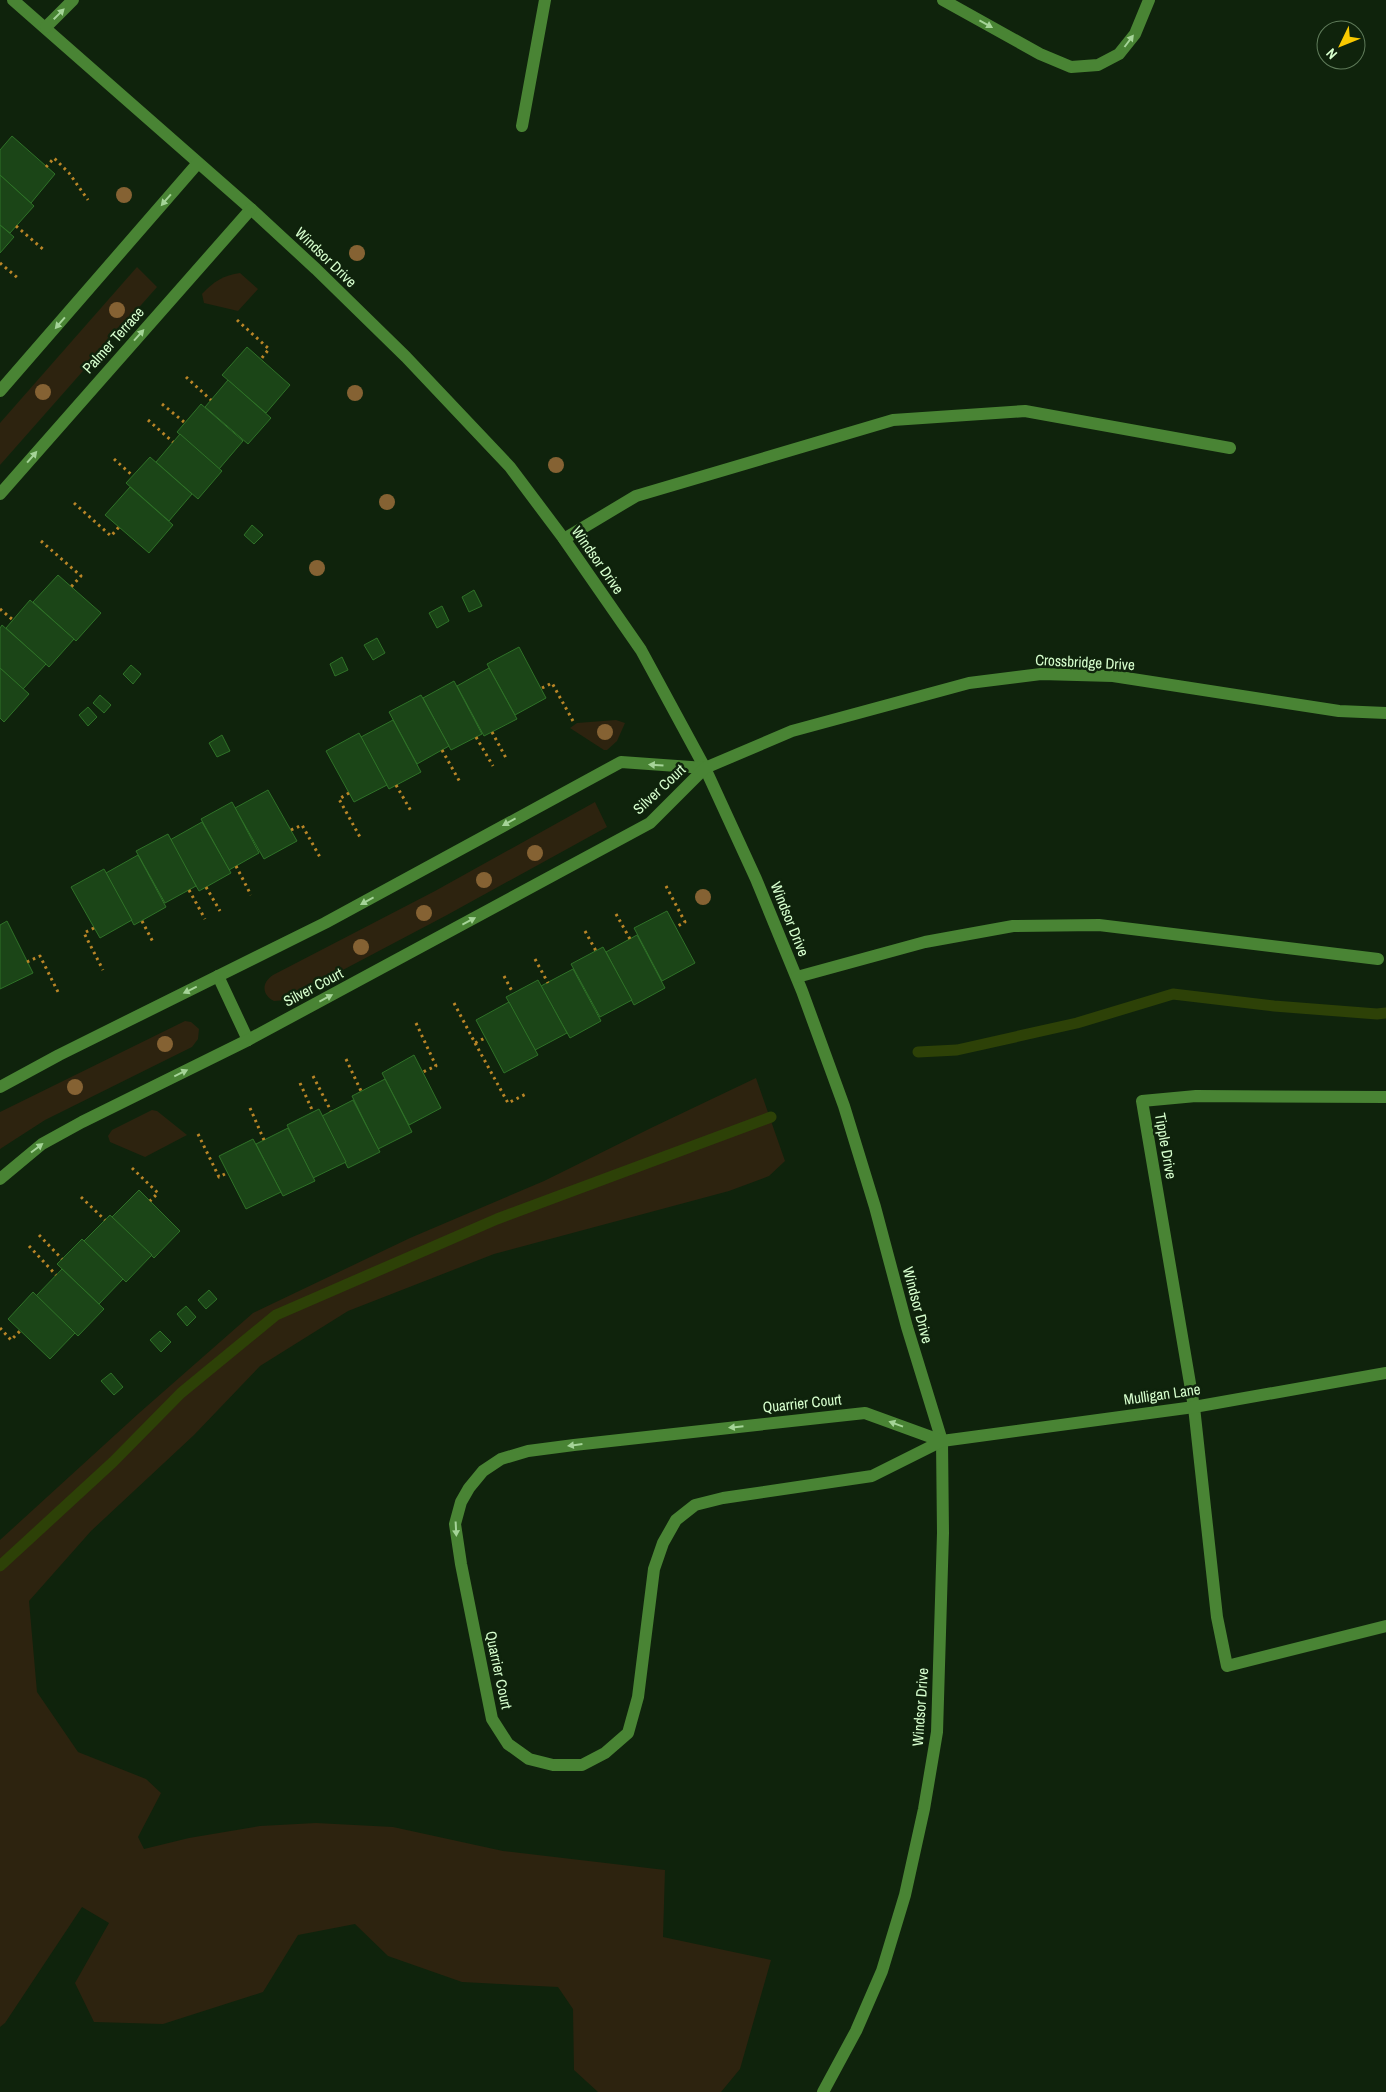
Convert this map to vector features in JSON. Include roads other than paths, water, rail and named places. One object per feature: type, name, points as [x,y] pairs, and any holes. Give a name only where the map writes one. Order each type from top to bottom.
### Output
[{"type":"street","name":"Windsor Drive","points":[[13,0],[251,209],[392,344],[510,467],[564,539],[641,650],[705,768],[756,879],[797,978],[844,1106],[875,1207],[907,1327],[942,1441],[943,1533],[937,1723],[924,1809],[905,1896],[882,1971],[856,2031],[823,2092]]},
{"type":"street","points":[[46,28],[73,0]]},
{"type":"street","points":[[522,126],[545,0]]},
{"type":"street","points":[[944,0],[1040,54],[1070,67],[1098,65],[1119,54],[1135,34],[1149,0]]},
{"type":"street","points":[[0,391],[198,163]]},
{"type":"street","name":"Palmer Terrace","points":[[0,494],[251,209]]},
{"type":"street","points":[[564,539],[636,496],[893,420],[1025,411],[1230,448]]},
{"type":"street","name":"Crossbridge Drive","points":[[705,768],[792,731],[863,711],[969,683],[1041,674],[1113,676],[1338,711],[1386,713]]},
{"type":"street","name":"Silver Court","points":[[0,1087],[59,1055],[325,923],[621,762],[705,768]]},
{"type":"street","name":"Silver Court","points":[[0,1179],[42,1144],[82,1122],[248,1040],[650,824],[705,768]]},
{"type":"street","points":[[797,978],[925,942],[1013,926],[1099,925],[1378,959]]},
{"type":"street","points":[[218,976],[248,1040]]},
{"type":"street","name":"Tipple Drive","points":[[1194,1407],[1142,1102],[1196,1096],[1386,1096]]},
{"type":"street","name":"Mulligan Lane","points":[[942,1441],[1194,1407],[1386,1373]]},
{"type":"street","points":[[1194,1407],[1217,1617],[1227,1666],[1386,1626]]},
{"type":"street","name":"Quarrier Court","points":[[865,1413],[942,1441],[872,1476],[723,1498],[695,1505],[676,1520],[663,1543],[654,1569],[638,1696],[628,1733],[605,1753],[582,1765],[553,1765],[529,1758],[508,1744],[492,1719],[460,1564],[455,1524],[461,1502],[469,1488],[483,1471],[500,1459],[528,1451],[574,1445],[865,1413]]},
{"type":"waterway","points":[[918,1052],[957,1050],[1077,1023],[1173,994],[1274,1006],[1377,1014],[1386,1013]]},
{"type":"waterway","points":[[0,1566],[113,1462],[181,1393],[276,1315],[497,1219],[771,1117]]}]
